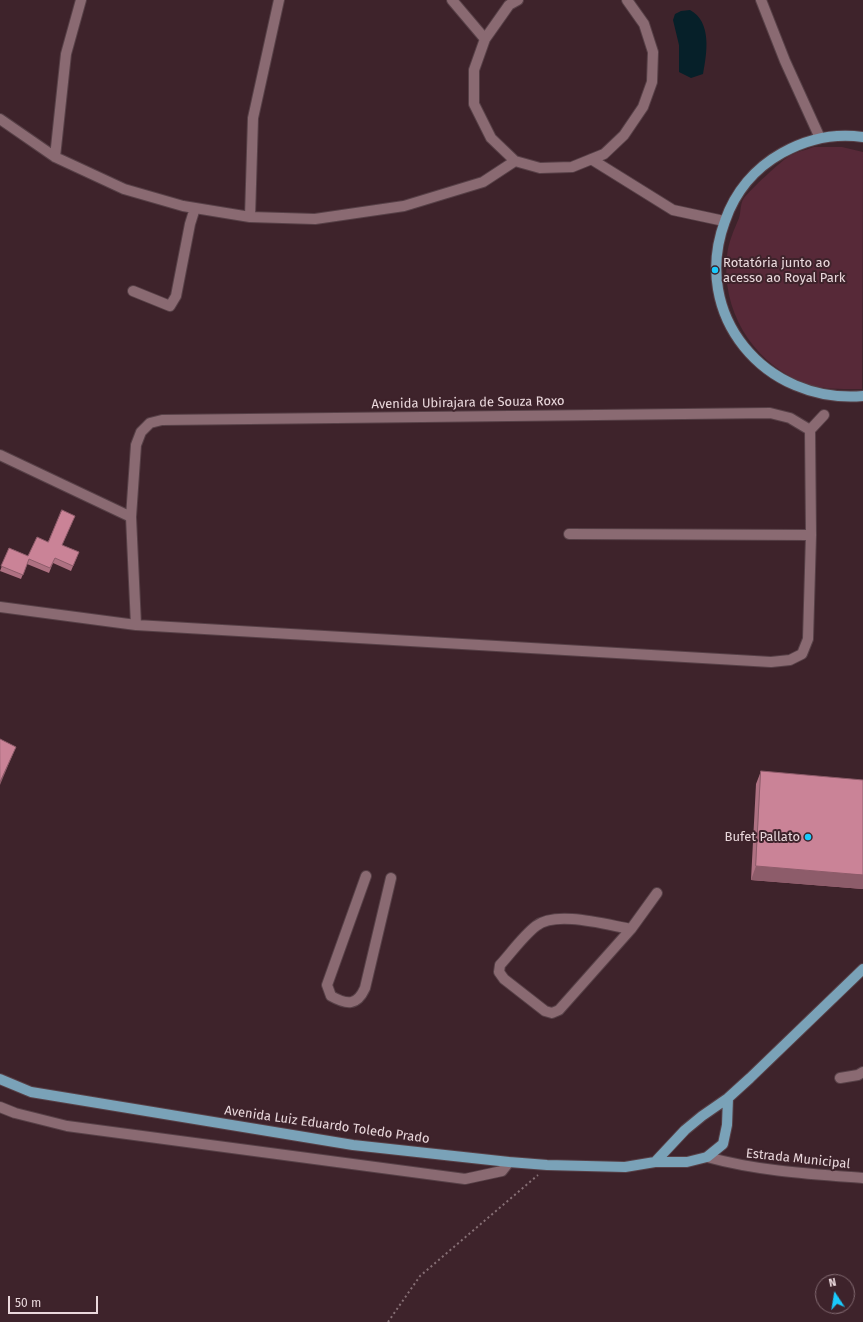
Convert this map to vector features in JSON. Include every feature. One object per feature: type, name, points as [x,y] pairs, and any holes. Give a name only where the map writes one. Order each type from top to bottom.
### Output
[{"type":"main road","points":[[863,137],[850,135],[820,138],[794,146],[770,160],[750,178],[739,191],[730,206],[718,237],[715,270],[720,303],[734,333],[754,360],[781,380],[812,392],[845,397],[863,396]]},
{"type":"main road","points":[[655,1162],[685,1130],[728,1098],[863,969]]},
{"type":"main road","name":"Avenida Luiz Eduardo Toledo Prado","points":[[0,1079],[38,1094],[353,1145],[547,1166],[625,1167],[655,1162],[687,1162],[707,1157],[723,1144],[727,1125],[728,1098]]},
{"type":"street","points":[[55,158],[66,54],[81,0]]},
{"type":"street","points":[[250,217],[253,118],[279,0]]},
{"type":"street","points":[[452,0],[485,39]]},
{"type":"street","points":[[518,0],[509,5],[485,39],[474,70],[474,104],[491,138],[515,162],[540,168],[572,167],[604,154],[624,135],[643,107],[652,82],[654,52],[644,24],[627,0]]},
{"type":"street","points":[[761,0],[785,61],[820,138]]},
{"type":"street","points":[[0,119],[55,158],[124,189],[195,208],[250,217],[315,219],[404,206],[483,182],[515,162]]},
{"type":"street","points":[[590,160],[673,210],[724,221]]},
{"type":"street","points":[[132,291],[170,306],[176,296],[190,224],[195,208]]},
{"type":"street","name":"Avenida Ubirajara de Souza Roxo","points":[[131,517],[136,445],[140,432],[150,423],[162,420],[770,413],[790,418],[810,430]]},
{"type":"street","points":[[0,607],[136,625],[763,662],[790,660],[802,654],[808,639],[811,535],[810,430],[824,415]]},
{"type":"street","points":[[0,455],[131,517],[136,625]]},
{"type":"street","points":[[569,534],[811,535]]},
{"type":"street","points":[[366,876],[327,985],[331,996],[346,1002],[354,1002],[360,998],[365,988],[391,878]]},
{"type":"street","points":[[631,929],[567,919],[549,920],[536,926],[500,965],[500,972],[504,979],[545,1011],[552,1013],[559,1010],[631,929],[657,893]]},
{"type":"street","points":[[840,1078],[858,1075],[863,1072]]},
{"type":"street","points":[[0,1107],[15,1113],[67,1126],[465,1179],[502,1170],[509,1162]]},
{"type":"street","name":"Estrada Municipal","points":[[707,1157],[737,1166],[778,1172],[863,1178]]},
{"type":"path","points":[[388,1322],[420,1276],[547,1166]]},
{"type":"shaded area","points":[[814,147],[842,147],[863,152],[862,389],[814,386],[799,381],[782,371],[767,360],[754,346],[734,313],[729,295],[726,276],[727,256],[743,200],[758,183],[784,160],[791,155]]},
{"type":"water","points":[[690,10],[697,15],[702,22],[706,39],[706,57],[703,74],[691,78],[679,72],[679,45],[673,20],[675,14],[681,11]]},
{"type":"building","points":[[62,510],[75,516],[62,545],[79,552],[73,566],[55,558],[50,568],[29,559],[23,575],[1,566],[9,548],[28,556],[37,537],[48,542]]},
{"type":"building","points":[[0,739],[16,747],[0,782]]},
{"type":"building","name":"Bufet Pallato","points":[[761,771],[863,780],[863,875],[756,866]]},
{"type":"place","name":"Rotatória junto ao acesso ao Royal Park","points":[[715,270]]},
{"type":"place","name":"Bufet Pallato","points":[[808,837]]}]
